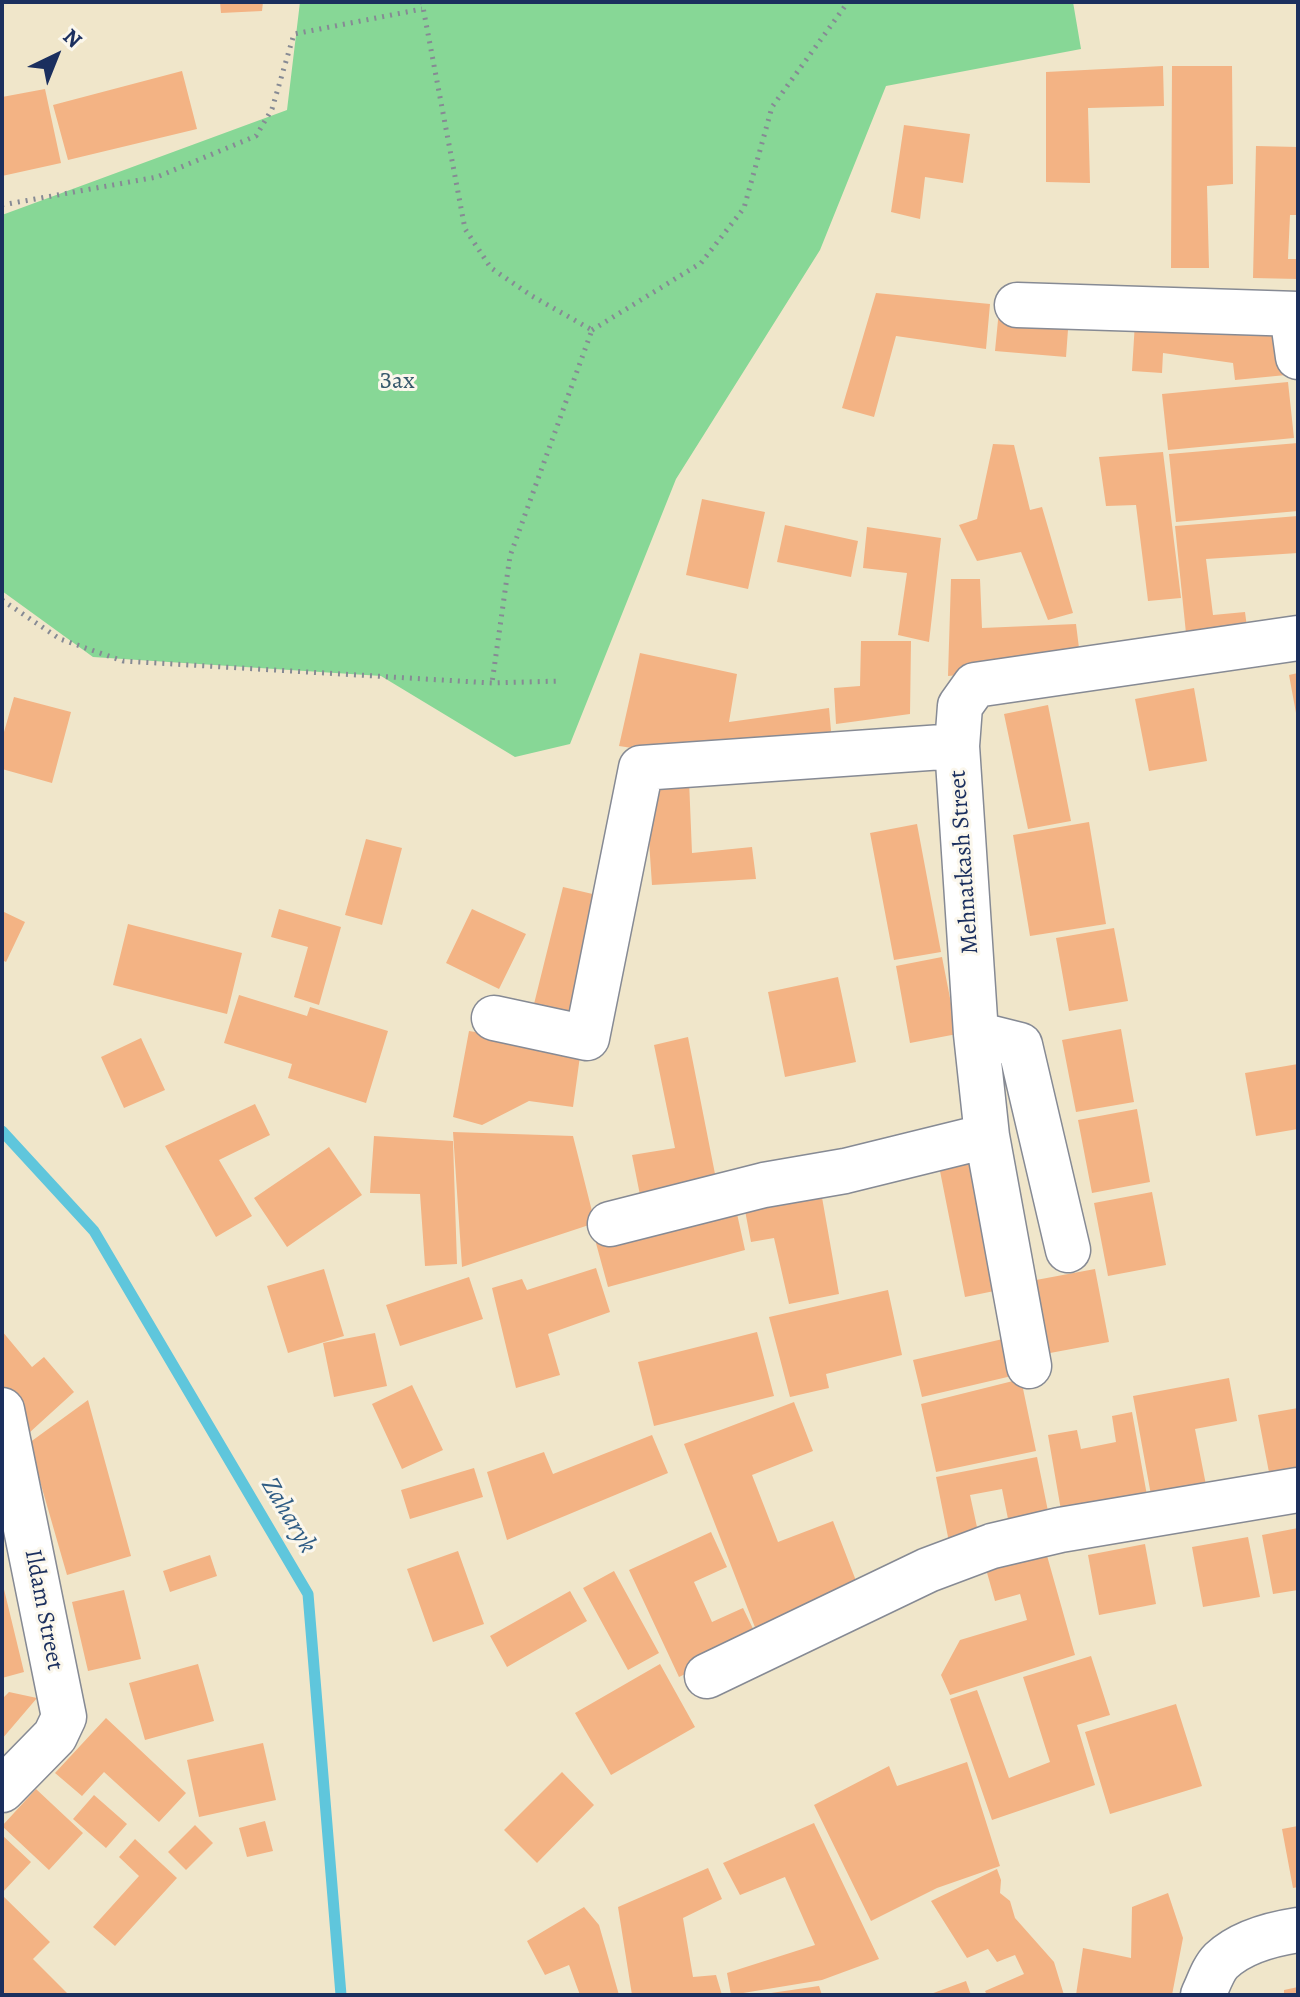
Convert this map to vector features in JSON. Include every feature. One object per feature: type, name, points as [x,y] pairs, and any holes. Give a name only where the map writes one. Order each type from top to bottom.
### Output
[{"type":"street","points":[[1017,305],[1295,314],[1298,357]]},
{"type":"street","name":"Mehnatkash Street","points":[[1029,1366],[987,1136],[976,1034],[957,746],[960,706],[975,685],[1298,638]]},
{"type":"street","points":[[494,1018],[587,1038],[641,768],[957,746]]},
{"type":"street","points":[[976,1034],[1020,1045],[1068,1250]]},
{"type":"street","points":[[610,1224],[764,1185],[845,1171],[987,1136]]},
{"type":"street","name":"Ildam Street","points":[[2,1410],[64,1717],[55,1736],[2,1790]]},
{"type":"street","points":[[707,1676],[928,1570],[992,1546],[1060,1530],[1298,1490]]},
{"type":"street","points":[[1211,1978],[1245,1945],[1277,1933],[1298,1930]]},
{"type":"path","points":[[492,683],[510,556],[592,330],[701,263],[744,208],[772,107],[848,2]]},
{"type":"path","points":[[2,205],[157,177],[256,136],[272,109],[294,34],[422,6],[465,229],[491,268],[532,296],[592,330]]},
{"type":"path","points":[[2,600],[60,639],[123,661],[492,683],[560,681]]},
{"type":"green space","name":"Зах","points":[[300,2],[1073,2],[1081,49],[886,86],[820,250],[676,479],[570,744],[515,757],[381,676],[93,657],[2,591],[2,215],[287,110]]},
{"type":"building","points":[[220,2],[263,2],[262,11],[221,13]]},
{"type":"building","points":[[1163,66],[1164,106],[1088,108],[1090,183],[1046,182],[1046,72]]},
{"type":"building","points":[[1172,66],[1232,66],[1233,184],[1207,186],[1209,268],[1171,268]]},
{"type":"building","points":[[182,71],[197,129],[68,160],[53,105]]},
{"type":"building","points":[[45,89],[61,163],[2,176],[2,97]]},
{"type":"building","points":[[904,125],[970,134],[963,183],[925,177],[920,219],[891,212]]},
{"type":"building","points":[[1256,146],[1298,147],[1298,215],[1290,215],[1288,259],[1298,259],[1298,279],[1253,278]]},
{"type":"building","points":[[876,293],[990,304],[986,349],[896,336],[874,417],[842,408]]},
{"type":"building","points":[[999,310],[1069,316],[1066,357],[995,351]]},
{"type":"building","points":[[1135,322],[1286,337],[1286,375],[1235,380],[1233,363],[1163,353],[1162,373],[1132,371]]},
{"type":"building","points":[[1288,382],[1294,438],[1168,450],[1162,394]]},
{"type":"building","points":[[1298,443],[1298,511],[1176,522],[1169,454]]},
{"type":"building","points":[[993,444],[1014,445],[1030,510],[1042,507],[1073,613],[1048,620],[1021,552],[977,561],[959,525],[977,519]]},
{"type":"building","points":[[1163,452],[1181,598],[1148,601],[1136,505],[1106,506],[1099,457]]},
{"type":"building","points":[[702,499],[765,512],[748,589],[686,575]]},
{"type":"building","points":[[1298,516],[1298,553],[1206,559],[1213,615],[1245,612],[1248,635],[1187,643],[1175,526]]},
{"type":"building","points":[[785,525],[858,541],[851,577],[777,562]]},
{"type":"building","points":[[867,527],[941,538],[929,642],[898,635],[907,573],[863,568]]},
{"type":"building","points":[[951,579],[980,579],[982,628],[1076,624],[1081,664],[948,676]]},
{"type":"building","points":[[861,641],[911,641],[910,714],[836,724],[834,688],[860,686]]},
{"type":"building","points":[[640,653],[737,674],[729,722],[829,708],[832,742],[712,760],[619,746]]},
{"type":"building","points":[[1298,673],[1298,713],[1296,713],[1289,675]]},
{"type":"building","points":[[1194,688],[1207,761],[1149,771],[1135,699]]},
{"type":"building","points":[[14,697],[71,712],[52,783],[2,769],[2,739]]},
{"type":"building","points":[[1048,705],[1071,821],[1028,829],[1004,714]]},
{"type":"building","points":[[689,780],[692,853],[752,847],[756,879],[652,885],[645,782]]},
{"type":"building","points":[[1089,822],[1106,924],[1030,936],[1013,835]]},
{"type":"building","points":[[917,824],[941,952],[894,960],[870,833]]},
{"type":"building","points":[[366,839],[402,848],[382,925],[345,915]]},
{"type":"building","points":[[563,887],[601,896],[571,1017],[533,1008]]},
{"type":"building","points":[[279,909],[341,927],[319,1005],[294,997],[308,947],[271,937]]},
{"type":"building","points":[[472,909],[526,934],[499,989],[446,963]]},
{"type":"building","points":[[2,911],[25,922],[6,962],[2,960]]},
{"type":"building","points":[[128,924],[242,953],[227,1014],[113,985]]},
{"type":"building","points":[[1114,928],[1128,1001],[1069,1011],[1056,938]]},
{"type":"building","points":[[942,957],[957,1034],[910,1043],[896,966]]},
{"type":"building","points":[[838,977],[856,1062],[785,1077],[768,992]]},
{"type":"building","points":[[239,995],[307,1016],[310,1007],[388,1031],[366,1103],[288,1078],[292,1064],[224,1043]]},
{"type":"building","points":[[1121,1029],[1134,1102],[1076,1112],[1062,1040]]},
{"type":"building","points":[[469,1031],[581,1049],[573,1107],[529,1101],[482,1125],[453,1117]]},
{"type":"building","points":[[688,1037],[716,1179],[640,1195],[632,1155],[675,1148],[654,1045]]},
{"type":"building","points":[[141,1038],[165,1090],[124,1108],[101,1057]]},
{"type":"building","points":[[1298,1064],[1298,1129],[1256,1136],[1245,1073]]},
{"type":"building","points":[[255,1104],[270,1135],[219,1160],[252,1216],[216,1237],[165,1146]]},
{"type":"building","points":[[1137,1109],[1150,1182],[1092,1193],[1078,1120]]},
{"type":"building","points":[[453,1132],[573,1136],[595,1223],[462,1267]]},
{"type":"building","points":[[374,1136],[453,1141],[457,1264],[425,1266],[420,1194],[370,1193]]},
{"type":"building","points":[[329,1147],[362,1195],[287,1247],[254,1198]]},
{"type":"building","points":[[976,1148],[1004,1289],[965,1297],[937,1156]]},
{"type":"building","points":[[820,1186],[839,1294],[789,1304],[774,1238],[751,1242],[743,1200]]},
{"type":"building","points":[[1152,1192],[1166,1265],[1108,1276],[1094,1203]]},
{"type":"building","points":[[734,1200],[745,1250],[608,1287],[594,1236]]},
{"type":"building","points":[[596,1268],[610,1312],[548,1334],[560,1375],[516,1388],[492,1288],[522,1279],[527,1290]]},
{"type":"building","points":[[324,1269],[344,1336],[288,1353],[267,1286]]},
{"type":"building","points":[[1095,1269],[1109,1342],[1050,1353],[1036,1280]]},
{"type":"building","points":[[469,1277],[483,1319],[400,1346],[386,1305]]},
{"type":"building","points":[[888,1290],[902,1355],[826,1374],[829,1388],[790,1397],[769,1317]]},
{"type":"building","points":[[2,1331],[32,1367],[44,1357],[74,1392],[29,1433],[2,1398]]},
{"type":"building","points":[[757,1332],[774,1396],[654,1426],[638,1362]]},
{"type":"building","points":[[375,1333],[387,1386],[334,1397],[323,1343]]},
{"type":"building","points":[[1007,1338],[1016,1375],[922,1397],[913,1360]]},
{"type":"building","points":[[1229,1378],[1237,1421],[1195,1429],[1206,1485],[1151,1495],[1133,1396]]},
{"type":"building","points":[[1021,1379],[1036,1451],[936,1472],[921,1404]]},
{"type":"building","points":[[412,1385],[443,1450],[402,1469],[372,1404]]},
{"type":"building","points":[[88,1400],[131,1556],[67,1575],[29,1443]]},
{"type":"building","points":[[794,1402],[813,1451],[752,1475],[778,1542],[833,1521],[858,1586],[756,1630],[684,1444]]},
{"type":"building","points":[[1298,1408],[1298,1483],[1272,1488],[1258,1415]]},
{"type":"building","points":[[1132,1412],[1148,1501],[1062,1516],[1048,1435],[1077,1430],[1081,1449],[1116,1442],[1112,1416]]},
{"type":"building","points":[[652,1435],[668,1473],[507,1540],[487,1472],[544,1452],[553,1474]]},
{"type":"building","points":[[1037,1457],[1050,1521],[1010,1529],[1002,1489],[970,1495],[980,1541],[950,1547],[936,1477]]},
{"type":"building","points":[[474,1468],[483,1497],[410,1519],[401,1490]]},
{"type":"building","points":[[1298,1528],[1298,1590],[1273,1594],[1262,1535]]},
{"type":"building","points":[[711,1532],[727,1567],[694,1582],[712,1622],[743,1608],[758,1639],[679,1677],[629,1570]]},
{"type":"building","points":[[1248,1537],[1260,1597],[1203,1607],[1192,1547]]},
{"type":"building","points":[[1145,1544],[1156,1604],[1099,1615],[1088,1555]]},
{"type":"building","points":[[1044,1545],[1075,1655],[950,1695],[941,1675],[960,1640],[1027,1620],[1020,1594],[995,1601],[984,1562]]},
{"type":"building","points":[[458,1551],[484,1624],[433,1642],[407,1569]]},
{"type":"building","points":[[210,1555],[217,1576],[170,1592],[163,1571]]},
{"type":"building","points":[[614,1571],[659,1653],[628,1670],[583,1588]]},
{"type":"building","points":[[2,1581],[24,1672],[2,1678]]},
{"type":"building","points":[[124,1590],[141,1659],[88,1671],[72,1602]]},
{"type":"building","points":[[570,1591],[587,1621],[507,1667],[490,1636]]},
{"type":"building","points":[[1091,1656],[1110,1715],[1077,1725],[1095,1785],[992,1820],[950,1699],[977,1690],[1009,1778],[1050,1762],[1023,1677]]},
{"type":"building","points":[[198,1664],[214,1721],[145,1740],[129,1683]]},
{"type":"building","points":[[660,1664],[695,1727],[611,1775],[575,1713]]},
{"type":"building","points":[[9,1692],[37,1698],[2,1739],[2,1699]]},
{"type":"building","points":[[1176,1704],[1202,1786],[1110,1814],[1085,1732]]},
{"type":"building","points":[[106,1718],[186,1793],[159,1822],[104,1772],[82,1796],[55,1773]]},
{"type":"building","points":[[263,1743],[276,1800],[199,1817],[187,1760]]},
{"type":"building","points":[[967,1762],[1000,1866],[937,1888],[871,1921],[814,1805],[889,1766],[897,1786]]},
{"type":"building","points":[[562,1772],[594,1805],[537,1863],[504,1830]]},
{"type":"building","points":[[36,1789],[83,1833],[49,1870],[2,1826]]},
{"type":"building","points":[[94,1795],[127,1824],[106,1848],[73,1819]]},
{"type":"building","points":[[265,1821],[273,1851],[247,1857],[239,1828]]},
{"type":"building","points":[[814,1823],[879,1959],[822,1980],[731,1995],[727,1973],[815,1945],[785,1877],[740,1895],[723,1863]]},
{"type":"building","points":[[195,1825],[213,1843],[186,1870],[168,1852]]},
{"type":"building","points":[[1298,1826],[1298,1887],[1293,1888],[1282,1829]]},
{"type":"building","points":[[2,1835],[31,1862],[2,1893]]},
{"type":"building","points":[[135,1839],[177,1878],[115,1946],[93,1927],[139,1876],[119,1857]]},
{"type":"building","points":[[708,1868],[722,1899],[683,1918],[693,1977],[716,1975],[722,1995],[632,1995],[618,1907]]},
{"type":"building","points":[[997,1869],[1001,1880],[1000,1893],[1010,1901],[1015,1918],[1054,1962],[1064,1995],[987,1995],[985,1991],[1024,1974],[1015,1955],[997,1962],[988,1949],[967,1958],[931,1901]]},
{"type":"building","points":[[1168,1893],[1183,1938],[1172,1995],[1076,1995],[1083,1948],[1131,1958],[1132,1907]]},
{"type":"building","points":[[2,1895],[50,1942],[33,1959],[69,1995],[2,1995]]},
{"type":"building","points":[[584,1907],[599,1925],[619,1995],[580,1995],[569,1965],[545,1975],[527,1941]]},
{"type":"building","points":[[966,1981],[971,1995],[928,1995]]},
{"type":"building","points":[[819,1986],[822,1995],[771,1995],[771,1993]]},
{"type":"building","points":[[1298,1987],[1298,1995],[1284,1995],[1284,1990]]},
{"type":"waterway","name":"Zaharyk","points":[[2,1131],[94,1231],[308,1594],[341,1995]]}]
